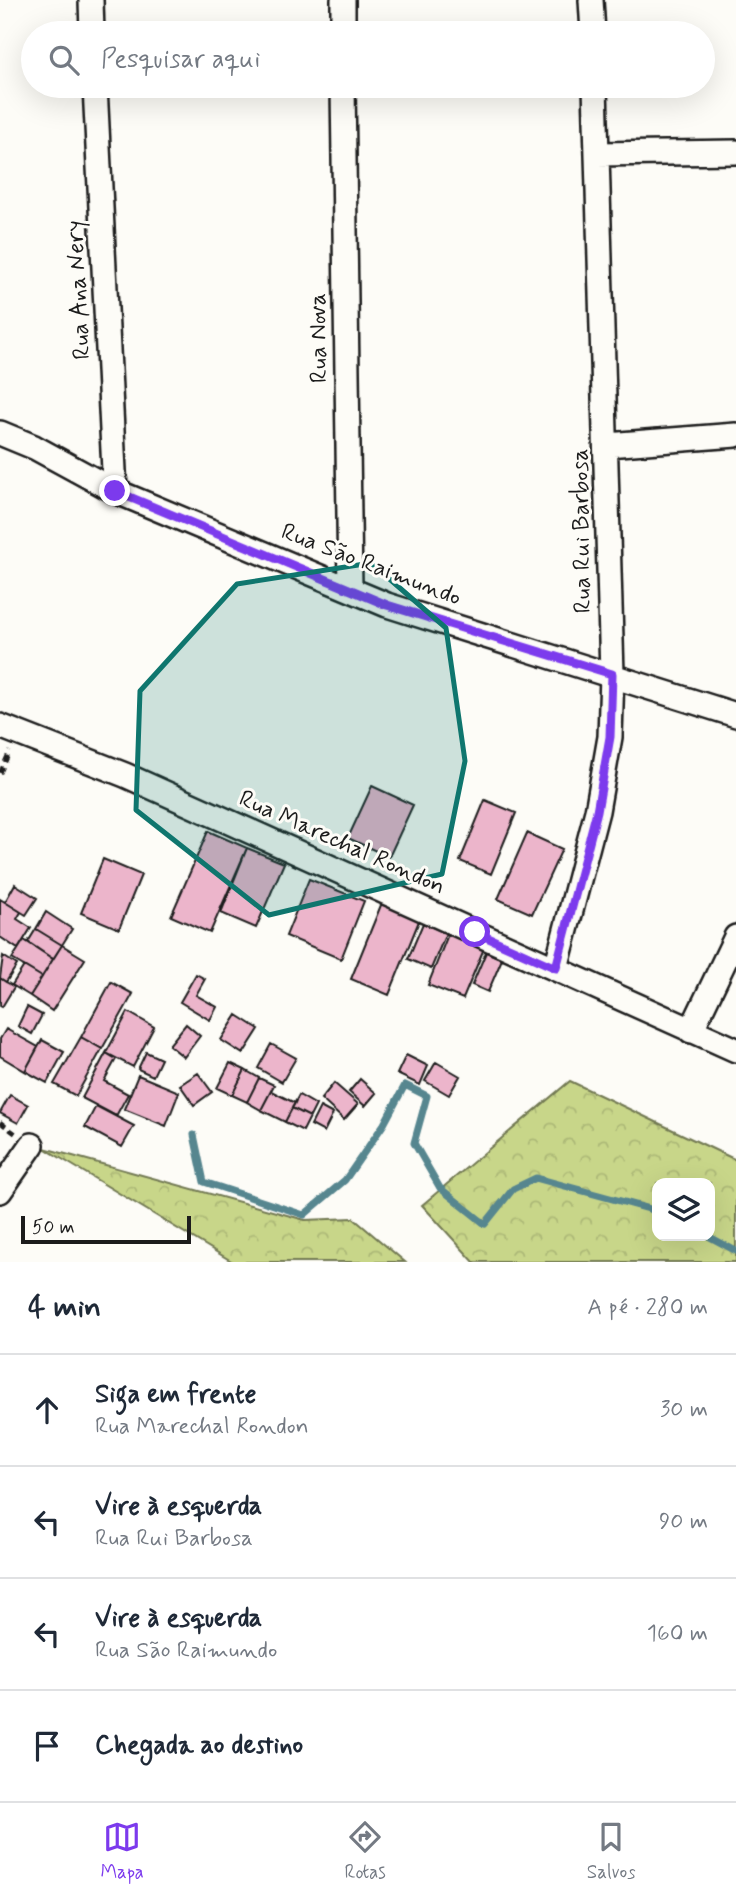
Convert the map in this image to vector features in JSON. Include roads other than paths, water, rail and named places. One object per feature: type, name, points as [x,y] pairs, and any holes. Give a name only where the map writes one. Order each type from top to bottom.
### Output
[{"type":"street","points":[[91,0],[92,21]]},
{"type":"street","points":[[342,0],[343,21]]},
{"type":"street","points":[[591,0],[592,21]]},
{"type":"street","name":"Rua Ana Nery","points":[[96,98],[115,491]]},
{"type":"street","name":"Rua Nova","points":[[343,98],[350,589]]},
{"type":"street","name":"Rua Rui Barbosa","points":[[556,968],[597,811],[610,737],[612,674],[607,445],[595,98]]},
{"type":"street","points":[[597,154],[736,152]]},
{"type":"street","name":"Rua São Raimundo","points":[[0,433],[34,447],[115,491],[387,605],[736,715]]},
{"type":"street","points":[[607,445],[736,435]]},
{"type":"street","name":"Rua Marechal Rondon","points":[[0,726],[125,775],[736,1050]]},
{"type":"street","points":[[691,1031],[736,937]]},
{"type":"street","points":[[0,1191],[32,1145]]},
{"type":"waterway","points":[[194,1135],[204,1182],[304,1215],[345,1180],[384,1124],[405,1085],[427,1096],[414,1143],[440,1188],[485,1224],[513,1189],[536,1178],[652,1210]]},
{"type":"waterway","points":[[715,1240],[736,1251]]}]
